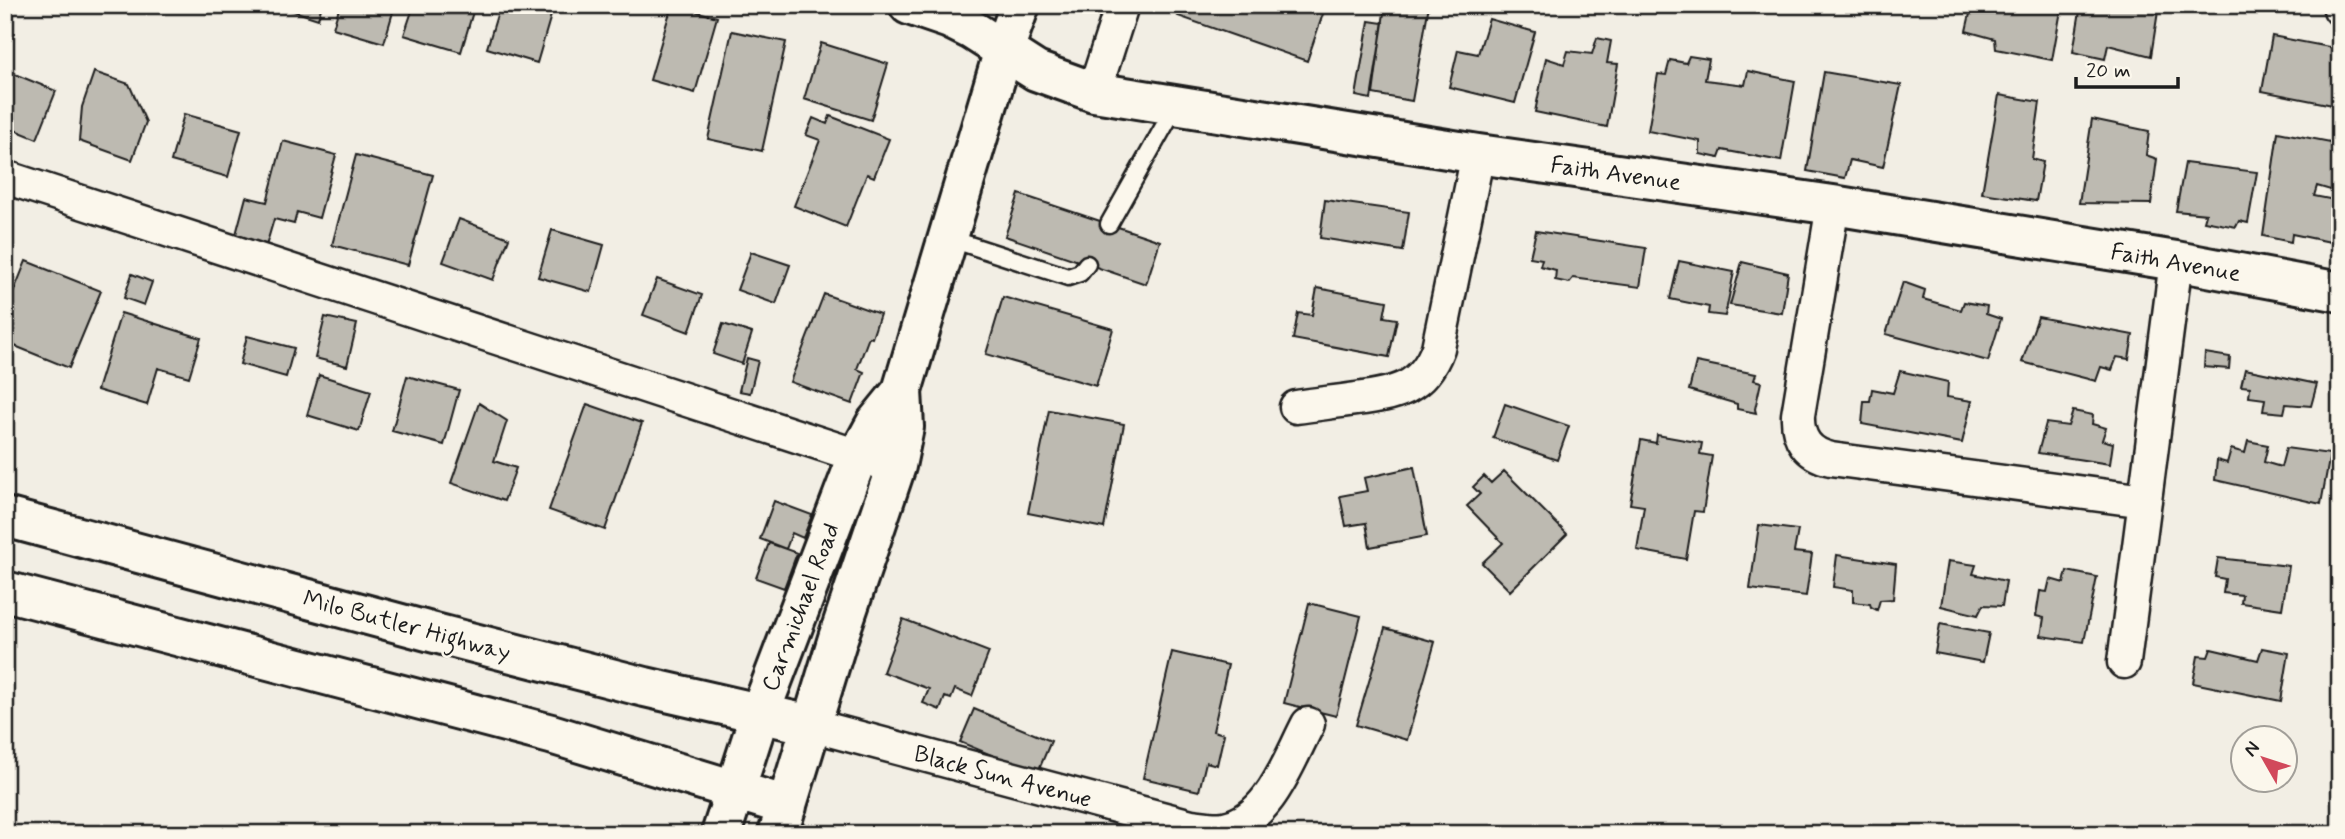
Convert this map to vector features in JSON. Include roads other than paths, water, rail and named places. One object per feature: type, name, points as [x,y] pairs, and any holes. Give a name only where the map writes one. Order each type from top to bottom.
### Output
[{"type":"main road","name":"Faith Avenue","points":[[909,5],[950,19],[988,39],[1036,71],[1094,92],[1478,154],[1833,205],[2176,261],[2340,292]]},
{"type":"main road","name":"Carmichael Road","points":[[782,820],[810,725],[896,466],[904,427],[902,390],[1004,50],[1020,5]]},
{"type":"main road","name":"Carmichael Road","points":[[721,834],[760,713],[858,456],[876,423],[902,390]]},
{"type":"main road","name":"Milo Butler Highway","points":[[5,517],[431,632],[645,687],[810,725]]},
{"type":"main road","points":[[5,591],[551,734],[735,790],[782,820]]},
{"type":"street","points":[[1094,92],[1122,5]]},
{"type":"street","points":[[1296,407],[1394,394],[1411,385],[1433,361],[1438,348],[1478,154]]},
{"type":"street","points":[[5,177],[858,456],[896,466]]},
{"type":"street","points":[[1833,205],[1798,415],[1798,432],[1805,445],[1820,457],[1831,459],[2145,501]]},
{"type":"street","points":[[2124,662],[2176,261]]},
{"type":"street","name":"Black Sun Avenue","points":[[810,725],[1212,832],[1244,821],[1258,812],[1268,799],[1307,724]]},
{"type":"lane","points":[[1109,224],[1176,105]]},
{"type":"lane","points":[[948,238],[1068,277],[1080,273],[1087,264]]}]
